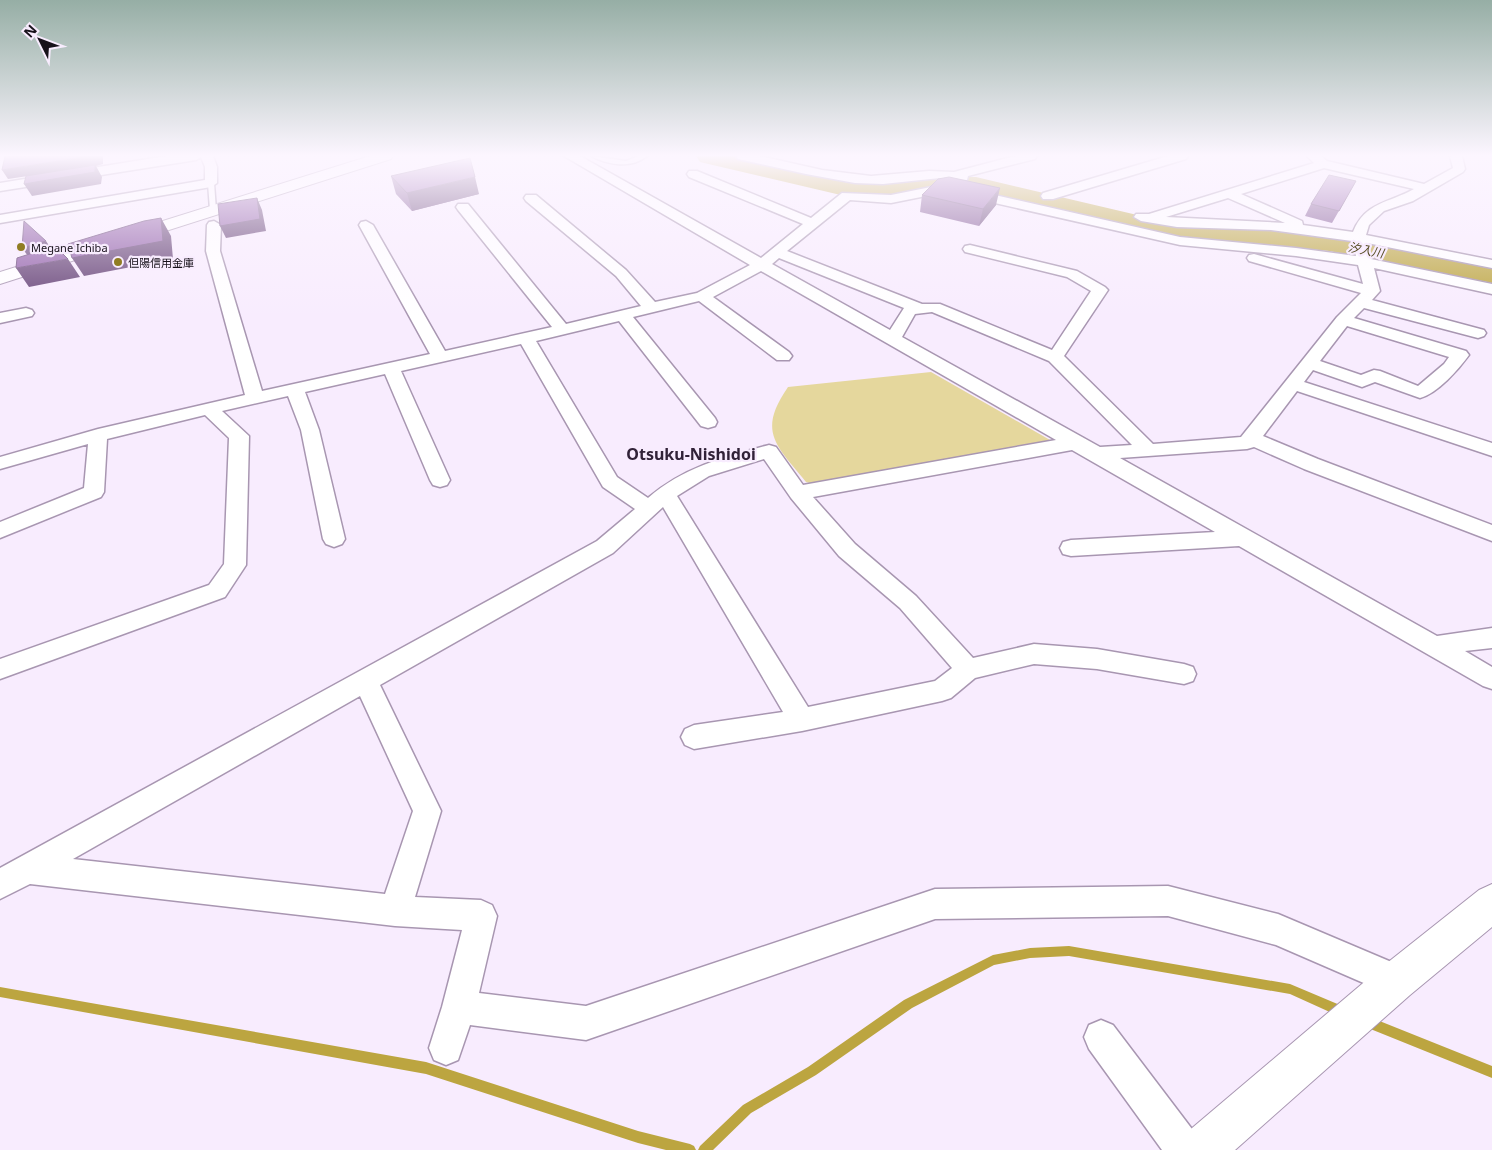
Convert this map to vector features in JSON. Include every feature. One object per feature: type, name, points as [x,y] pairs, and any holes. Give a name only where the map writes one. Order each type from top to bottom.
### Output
[{"type":"main road","points":[[0,278],[214,218],[237,210]]},
{"type":"main road","points":[[1202,1149],[1396,981],[1492,903]]},
{"type":"street","points":[[0,218],[50,210]]},
{"type":"street","points":[[465,210],[561,328]]},
{"type":"street","points":[[545,210],[621,272],[651,308]]},
{"type":"street","points":[[664,210],[1492,679]]},
{"type":"street","points":[[780,210],[812,223]]},
{"type":"street","points":[[0,463],[98,436],[255,398],[526,338],[561,328],[702,296],[761,265],[829,210]]},
{"type":"street","points":[[1042,210],[1180,241],[1296,252],[1365,262],[1492,289]]},
{"type":"street","points":[[1147,218],[1175,210]]},
{"type":"street","points":[[1266,210],[1311,230]]},
{"type":"street","points":[[1094,454],[1247,443],[1343,320],[1367,297],[1365,262],[1358,236],[1363,224],[1377,210]]},
{"type":"street","points":[[1129,214],[1163,222],[1287,227],[1358,236],[1492,264]]},
{"type":"street","points":[[214,218],[213,251],[255,398]]},
{"type":"street","points":[[366,225],[440,356]]},
{"type":"street","points":[[1210,244],[1319,278],[1367,297],[1478,333]]},
{"type":"street","points":[[970,249],[1072,274],[1100,290],[1055,357]]},
{"type":"street","points":[[777,252],[922,309]]},
{"type":"street","points":[[702,296],[784,356]]},
{"type":"street","points":[[892,339],[910,310],[934,307],[1055,357],[1146,449]]},
{"type":"street","points":[[0,318],[26,313]]},
{"type":"street","points":[[622,314],[708,422]]},
{"type":"street","points":[[1310,363],[1362,382],[1374,375],[1420,393],[1450,368],[1460,355],[1343,320]]},
{"type":"street","points":[[526,338],[610,482],[657,501],[802,720]]},
{"type":"street","points":[[391,367],[440,480]]},
{"type":"street","points":[[1292,384],[1492,450]]},
{"type":"street","points":[[295,390],[310,430],[334,539]]},
{"type":"street","points":[[0,669],[217,591],[235,566],[239,436],[210,409]]},
{"type":"street","points":[[0,530],[94,492],[98,436]]},
{"type":"street","points":[[1251,438],[1320,467],[1492,533]]},
{"type":"street","points":[[798,493],[1075,443]]},
{"type":"street","points":[[0,884],[605,547],[657,501],[702,471],[769,451],[798,493],[847,550],[908,602],[968,669]]},
{"type":"street","points":[[1072,548],[1243,538]]},
{"type":"street","points":[[1434,646],[1492,638]]},
{"type":"street","points":[[694,736],[802,720],[942,690],[968,669],[1034,654],[1097,659],[1184,674]]},
{"type":"street","points":[[365,681],[427,811],[395,912]]},
{"type":"street","points":[[28,869],[395,912],[481,916],[459,1007],[446,1048]]},
{"type":"street","points":[[459,1007],[586,1023],[935,904],[1168,901],[1278,930],[1396,981]]},
{"type":"street","points":[[1101,1037],[1202,1149]]},
{"type":"lane","points":[[213,210],[214,218]]},
{"type":"shaded area","points":[[931,372],[1050,440],[1046,446],[813,484],[806,482],[786,458],[774,438],[772,427],[774,416],[779,402],[788,387]]},
{"type":"water","points":[[1102,210],[1171,226],[1296,232],[1375,243],[1492,268],[1492,283],[1329,251],[1237,243],[1174,233]]},
{"type":"building","points":[[219,210],[259,210],[260,219],[220,226]]},
{"type":"building","points":[[161,218],[163,241],[72,258],[68,244],[144,221]]},
{"type":"building","points":[[24,221],[46,241],[22,248]]},
{"type":"building","points":[[55,246],[68,259],[16,268],[17,258]]},
{"type":"waterway","name":"汐入川","points":[[1078,210],[1150,227],[1221,236]]},
{"type":"waterway","points":[[704,1150],[747,1109],[812,1071],[908,1004],[993,960],[1030,953],[1069,951],[1290,989],[1343,1012]]},
{"type":"waterway","points":[[0,992],[426,1068],[638,1137],[690,1150]]},
{"type":"waterway","points":[[1367,1022],[1492,1072]]},
{"type":"place","name":"Megane Ichiba","points":[[21,247]]},
{"type":"place","name":"但陽信用金庫","points":[[118,262]]},
{"type":"district","name":"Otsuku-Nishidoi","points":[[691,454]]}]
